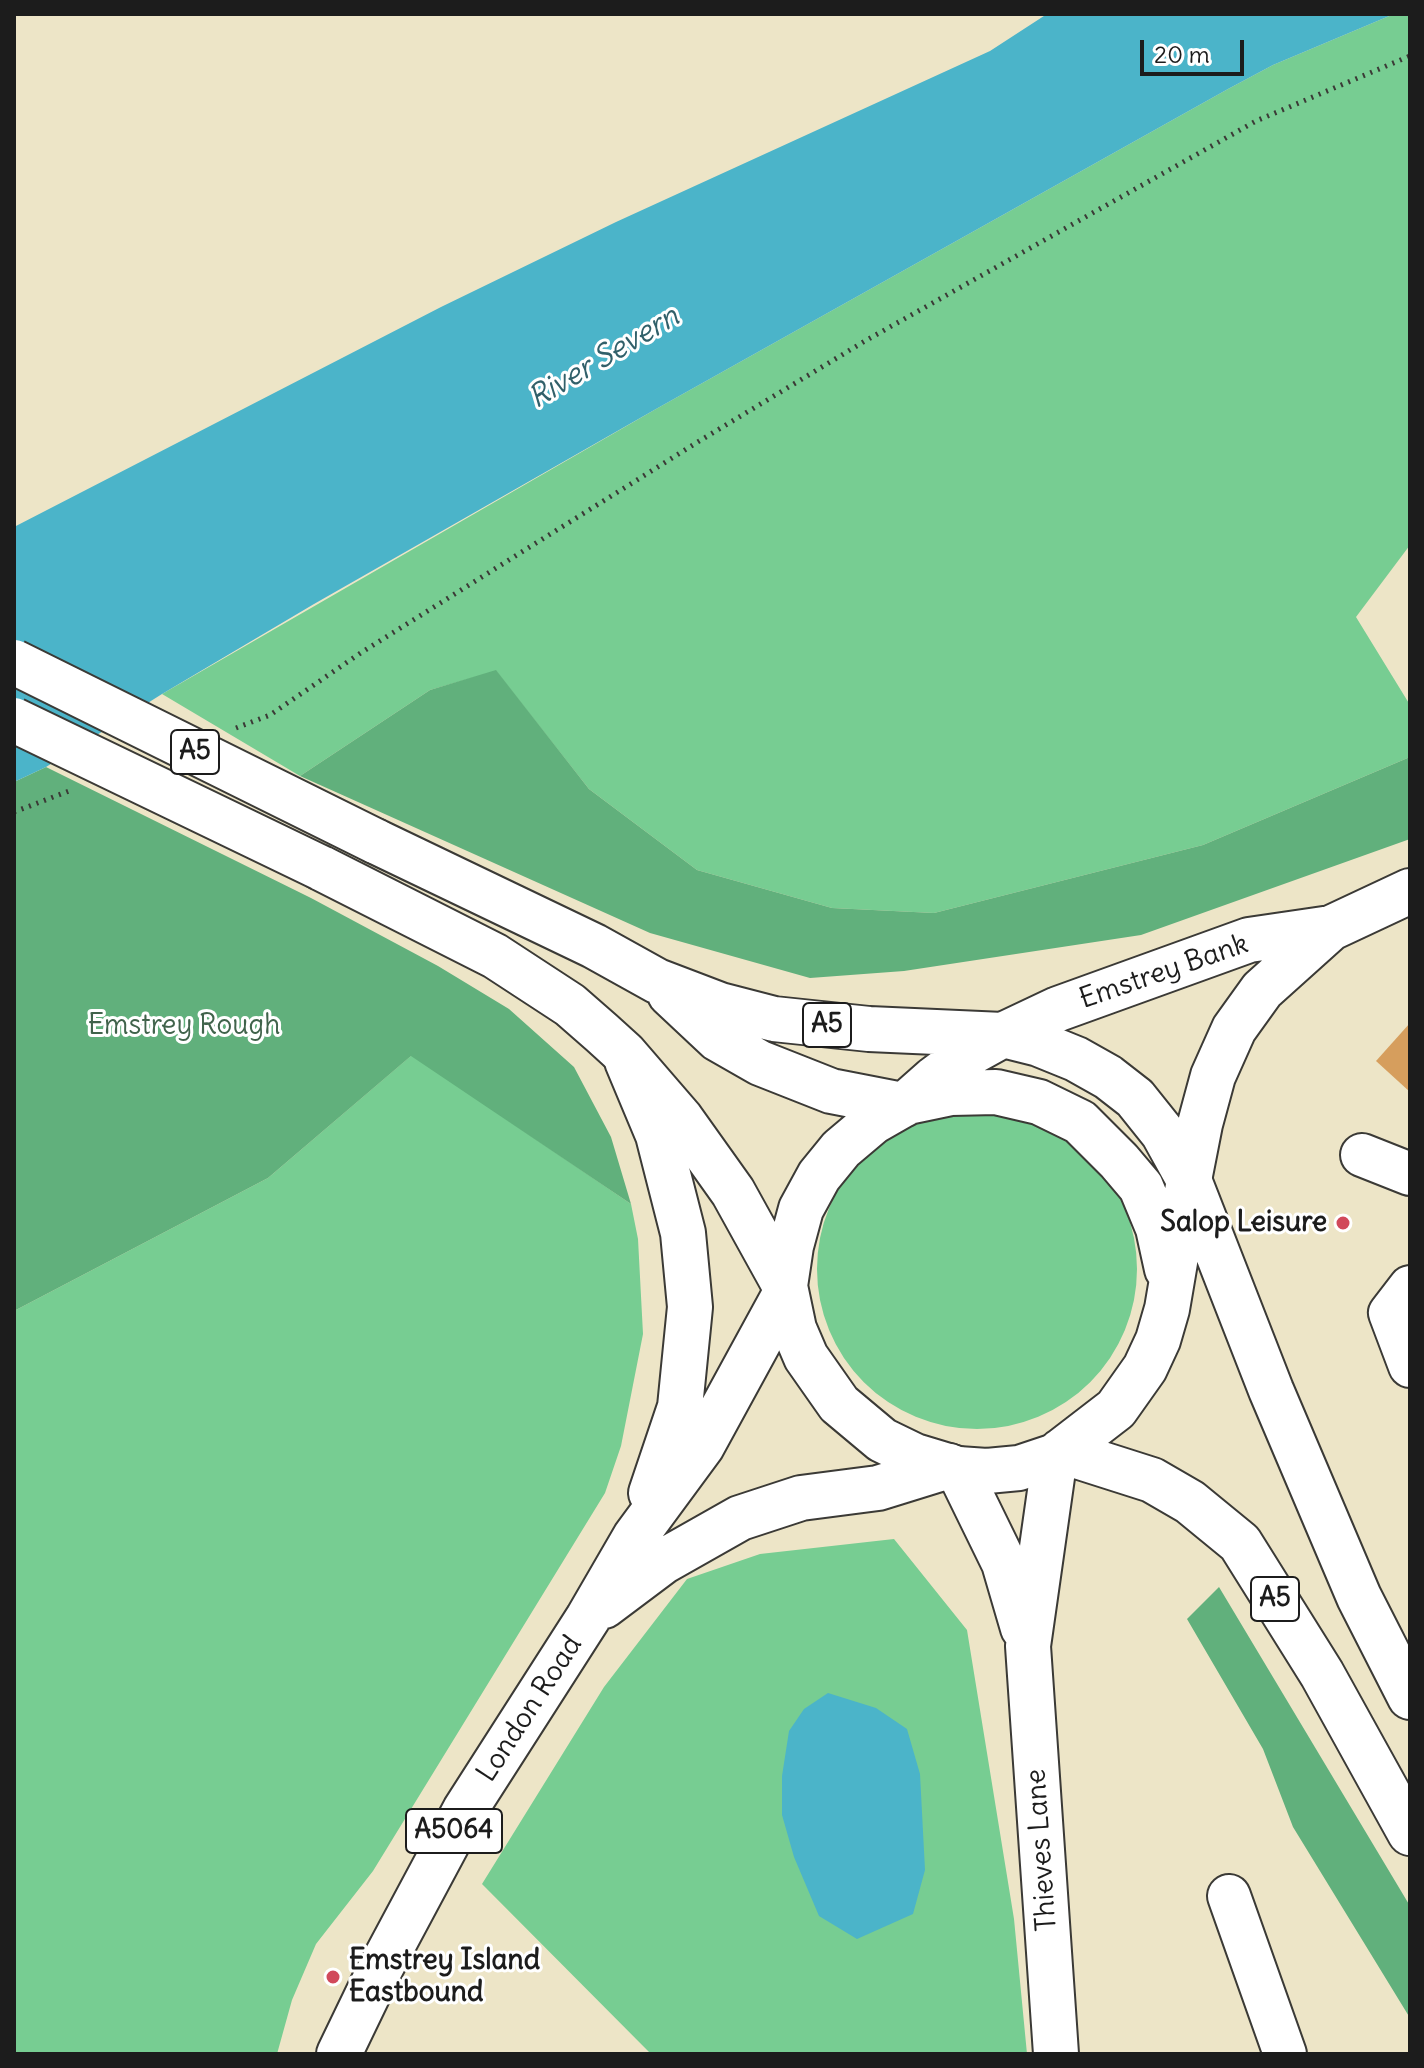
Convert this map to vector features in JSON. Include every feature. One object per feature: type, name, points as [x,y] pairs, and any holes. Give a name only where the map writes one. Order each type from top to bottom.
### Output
[{"type":"main road","name":"A5","points":[[14,662],[594,946],[657,981],[720,1005],[774,1019],[880,1029],[1003,1035]]},
{"type":"main road","name":"A5","points":[[14,720],[495,956],[570,1005],[624,1053],[681,1119],[733,1192],[785,1290]]},
{"type":"main road","name":"Emstrey Bank","points":[[906,1104],[965,1056],[1058,1009],[1249,940],[1331,928],[1409,893]]},
{"type":"main road","name":"Emstrey Bank","points":[[953,1468],[987,1471],[1019,1468],[1058,1454],[1116,1409],[1128,1395],[1158,1340],[1167,1309],[1200,1124],[1213,1076],[1234,1029],[1262,990],[1331,928]]},
{"type":"main road","points":[[657,981],[718,1039],[760,1063],[831,1091],[906,1104]]},
{"type":"main road","points":[[1003,1035],[1039,1044],[1076,1059],[1108,1077],[1135,1098],[1163,1133],[1189,1180],[1271,1390],[1359,1597],[1410,1697]]},
{"type":"main road","points":[[624,1053],[658,1135],[683,1233],[690,1307],[680,1407],[635,1537]]},
{"type":"main road","points":[[1028,1646],[1004,1563],[953,1468],[915,1456],[882,1440],[839,1404],[806,1357],[794,1329],[785,1290],[791,1246],[801,1209],[819,1176],[841,1149],[873,1122],[906,1104],[951,1093],[996,1092],[1039,1102],[1080,1122],[1119,1161],[1141,1187],[1158,1228],[1169,1287]]},
{"type":"main road","name":"London Road","points":[[339,2054],[380,1969],[465,1810],[588,1618],[635,1537],[702,1446],[785,1290]]},
{"type":"main road","name":"A5","points":[[1058,1454],[1152,1480],[1190,1502],[1240,1543],[1322,1674],[1410,1833]]},
{"type":"main road","points":[[1028,1646],[1058,1454]]},
{"type":"main road","name":"London Road","points":[[588,1618],[664,1561],[740,1518],[801,1498],[878,1488],[953,1468]]},
{"type":"main road","name":"Thieves Lane","points":[[1028,1646],[1056,2054]]},
{"type":"lane","points":[[1362,1155],[1410,1174]]},
{"type":"lane","points":[[1410,1287],[1390,1313],[1410,1366]]},
{"type":"lane","points":[[1229,1896],[1285,2054]]},
{"type":"path","points":[[227,731],[270,715],[375,644],[865,341],[1256,121],[1410,56]]},
{"type":"path","points":[[14,812],[71,791]]},
{"type":"green space","points":[[1394,14],[1410,14],[1410,545],[1356,617],[1410,705],[1410,757],[1203,845],[934,913],[832,908],[697,870],[589,789],[496,671],[430,690],[300,776],[162,694],[656,409],[1228,89],[1273,65]]},
{"type":"green space","points":[[496,670],[589,789],[697,870],[832,908],[934,913],[1203,845],[1410,757],[1410,839],[1141,935],[904,971],[810,978],[650,933],[300,776],[430,690]]},
{"type":"green space","name":"Emstrey Rough","points":[[46,767],[311,898],[438,966],[509,1009],[574,1067],[611,1137],[631,1204],[411,1056],[268,1178],[14,1311],[14,782]]},
{"type":"green space","points":[[412,1055],[631,1204],[638,1239],[643,1334],[621,1446],[605,1493],[373,1871],[316,1944],[292,2000],[277,2054],[14,2054],[14,1311],[268,1178]]},
{"type":"green space","points":[[961,1109],[993,1109],[1024,1115],[1053,1128],[1079,1145],[1101,1167],[1118,1193],[1131,1222],[1137,1269],[1131,1316],[1118,1345],[1101,1371],[1079,1393],[1053,1410],[1024,1423],[993,1429],[961,1429],[930,1423],[901,1410],[875,1393],[853,1371],[836,1345],[823,1316],[817,1285],[817,1253],[823,1222],[836,1193],[853,1167],[875,1145],[901,1128],[930,1115]]},
{"type":"green space","points":[[894,1539],[967,1630],[1014,1919],[1027,2054],[651,2054],[482,1884],[604,1687],[687,1579],[760,1554]]},
{"type":"green space","points":[[1219,1587],[1410,1906],[1410,2018],[1293,1827],[1263,1749],[1187,1619]]},
{"type":"water","name":"River Severn","points":[[1047,14],[1394,14],[1273,65],[1228,89],[314,604],[46,767],[14,782],[14,527],[441,307],[616,222],[990,51]]},
{"type":"water","points":[[828,1693],[876,1708],[907,1729],[920,1774],[925,1870],[913,1914],[857,1939],[819,1916],[794,1857],[782,1815],[782,1776],[789,1731],[804,1709]]},
{"type":"building","points":[[1410,1023],[1410,1092],[1376,1061]]},
{"type":"place","name":"Salop Leisure","points":[[1343,1223]]},
{"type":"place","name":"Emstrey Island Eastbound","points":[[333,1977]]}]
